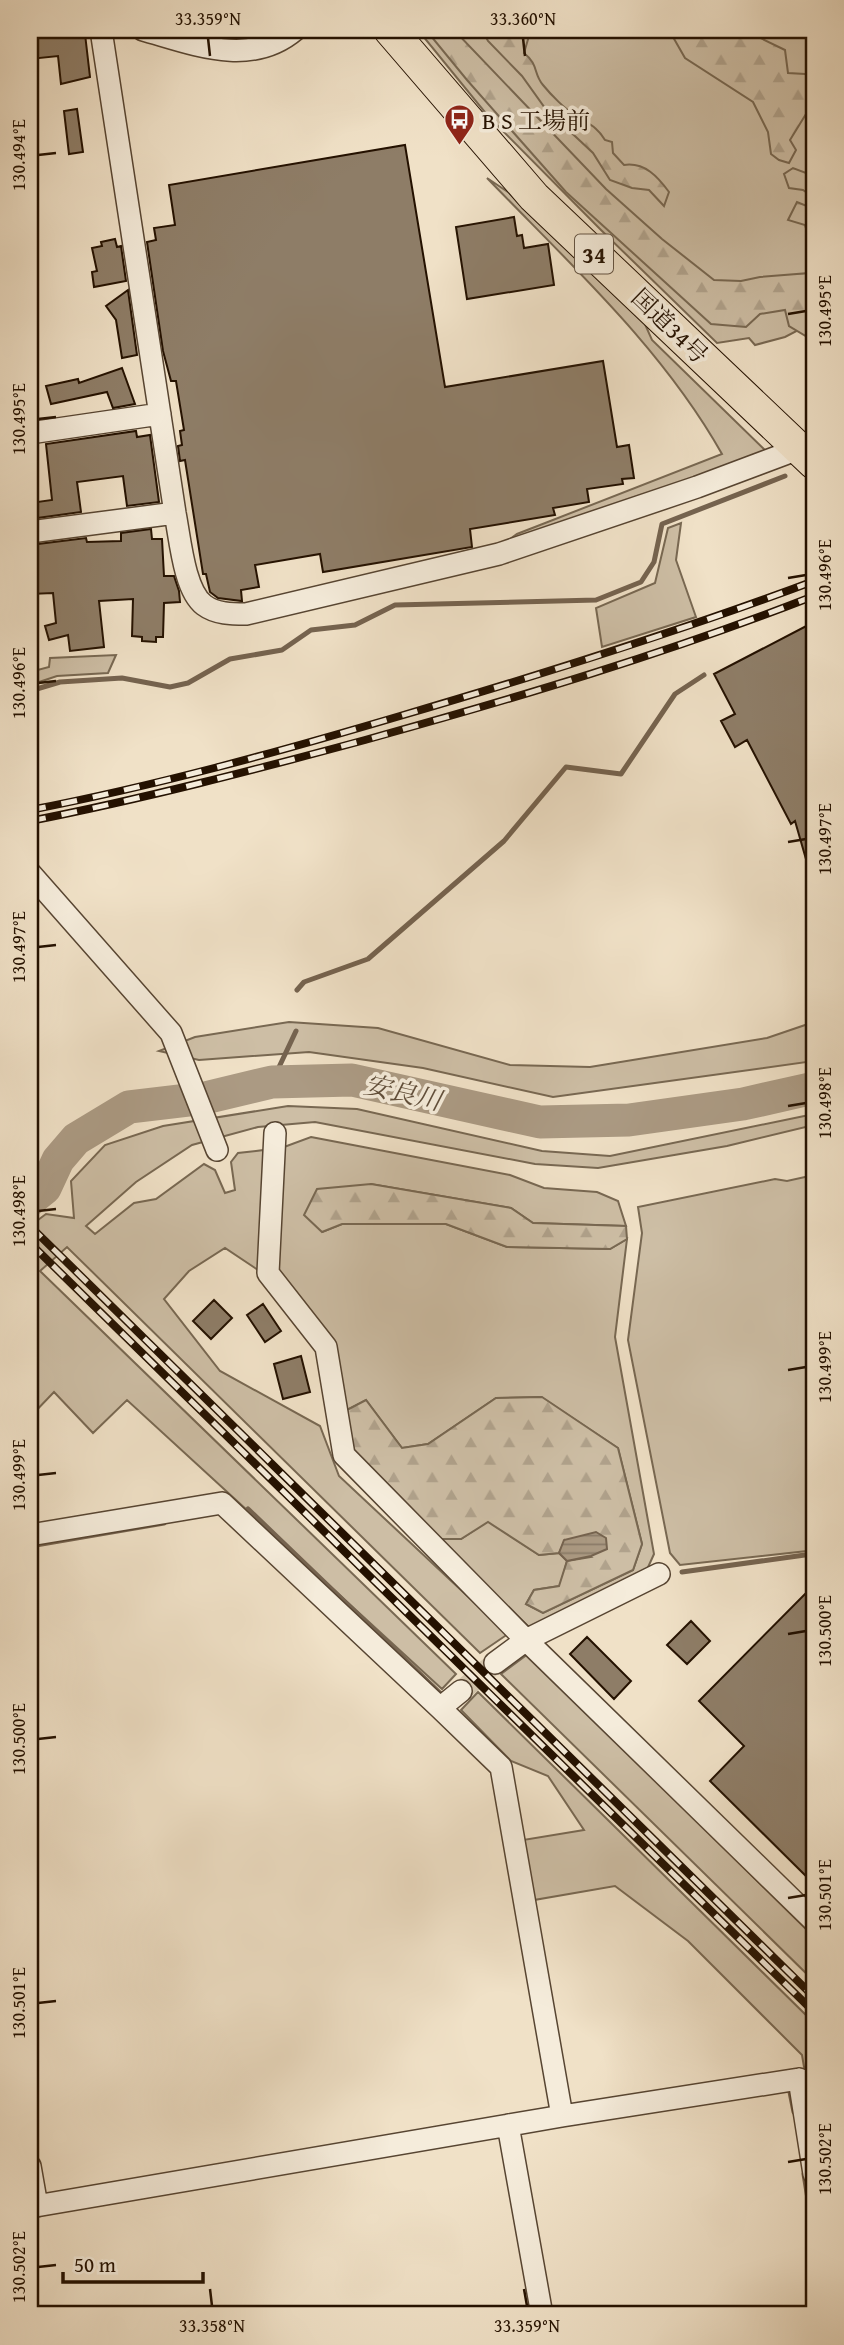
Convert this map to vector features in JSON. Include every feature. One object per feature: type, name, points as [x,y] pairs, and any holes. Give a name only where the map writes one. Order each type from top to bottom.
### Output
[{"type":"highway","name":"国道34号","points":[[390,30],[534,197],[809,452]]},
{"type":"street","points":[[101,30],[175,513],[187,574],[195,596],[205,607],[225,614],[246,614],[499,554],[809,452]]},
{"type":"street","points":[[143,30],[224,51],[255,51],[296,30]]},
{"type":"street","points":[[30,433],[160,414]]},
{"type":"street","points":[[30,532],[175,513]]},
{"type":"street","points":[[30,873],[171,1033],[215,1145]]},
{"type":"street","points":[[275,1133],[268,1273],[326,1347],[344,1455],[526,1640],[814,1922]]},
{"type":"street","points":[[30,1535],[222,1503],[501,1768],[562,2116]]},
{"type":"street","points":[[495,1663],[526,1640],[659,1574]]},
{"type":"street","points":[[440,1708],[461,1691]]},
{"type":"street","points":[[30,2166],[33,2206],[562,2116],[806,2082],[814,2174]]},
{"type":"street","points":[[508,2125],[542,2315]]},
{"type":"green space","points":[[418,30],[814,30],[814,322],[785,337],[755,345],[749,338],[717,343],[488,116]]},
{"type":"green space","points":[[426,30],[454,30],[606,189],[662,239],[714,280],[741,281],[809,273],[812,248],[805,225],[788,220],[797,202],[809,207],[813,197],[803,190],[789,188],[784,174],[793,168],[814,176],[814,341],[789,326],[785,310],[760,314],[746,327],[711,324],[566,192]]},
{"type":"green space","points":[[482,30],[520,30],[529,36],[524,53],[532,61],[543,85],[567,110],[595,128],[605,140],[612,142],[613,153],[624,165],[645,168],[655,176],[669,192],[664,206],[649,190],[632,188],[610,180],[593,153],[545,108],[522,76],[488,41]]},
{"type":"green space","points":[[669,30],[744,30],[785,50],[788,73],[805,74],[814,82],[814,101],[790,140],[796,150],[789,163],[771,154],[768,132],[753,102],[685,58]]},
{"type":"green space","points":[[487,178],[520,200],[644,322],[652,340],[769,454],[495,550],[517,534],[722,454],[672,379],[644,343]]},
{"type":"green space","points":[[681,523],[676,560],[696,617],[602,647],[596,608],[655,583],[668,528]]},
{"type":"green space","points":[[116,655],[108,673],[57,676],[30,685],[30,672],[49,667],[50,658]]},
{"type":"green space","points":[[289,1022],[378,1028],[510,1065],[590,1067],[767,1038],[814,1022],[814,1061],[553,1097],[423,1068],[309,1052],[199,1060],[159,1051],[195,1037]]},
{"type":"green space","points":[[288,1106],[357,1109],[542,1151],[610,1156],[814,1114],[814,1125],[727,1146],[598,1168],[535,1164],[315,1122],[258,1127],[192,1145],[136,1182],[86,1226],[95,1234],[134,1203],[156,1199],[204,1164],[215,1170],[225,1193],[235,1190],[231,1162],[238,1153],[264,1150],[261,1272],[225,1248],[189,1271],[164,1299],[220,1371],[320,1426],[339,1476],[508,1634],[480,1653],[67,1247],[40,1271],[456,1674],[442,1689],[127,1400],[93,1433],[54,1392],[30,1417],[30,1226],[46,1214],[74,1218],[71,1181],[105,1145],[163,1126]]},
{"type":"green space","points":[[311,1137],[510,1175],[544,1188],[597,1192],[618,1201],[626,1226],[533,1223],[511,1208],[371,1184],[322,1232],[342,1224],[446,1224],[507,1247],[610,1249],[627,1239],[615,1337],[654,1554],[645,1574],[532,1630],[436,1539],[461,1539],[488,1521],[539,1555],[559,1553],[567,1561],[560,1586],[534,1590],[526,1604],[543,1613],[633,1570],[642,1544],[618,1448],[541,1397],[496,1398],[428,1444],[402,1448],[366,1400],[345,1411],[334,1342],[272,1269],[284,1147]]},
{"type":"green space","points":[[814,1175],[814,1542],[807,1551],[680,1565],[670,1553],[628,1340],[642,1233],[638,1207],[775,1179],[787,1181]]},
{"type":"green space","points":[[371,1184],[511,1208],[533,1223],[626,1226],[627,1239],[610,1249],[507,1247],[446,1224],[342,1224],[322,1232],[304,1215],[317,1189]]},
{"type":"green space","points":[[542,1397],[618,1448],[642,1544],[633,1570],[543,1613],[526,1604],[534,1590],[559,1586],[567,1561],[591,1557],[565,1540],[559,1553],[539,1555],[488,1522],[461,1539],[436,1539],[351,1449],[345,1411],[366,1400],[402,1448],[428,1444],[496,1398]]},
{"type":"green space","points":[[528,1654],[814,1937],[814,1981],[501,1674]]},
{"type":"green space","points":[[478,1692],[814,2023],[814,2071],[804,2067],[802,2055],[688,1941],[615,1886],[534,1900],[523,1840],[584,1830],[548,1776],[511,1761],[461,1710]]},
{"type":"shaded area","points":[[596,1532],[606,1538],[607,1549],[591,1556],[567,1561],[559,1553],[564,1540]]},
{"type":"building","points":[[30,30],[46,30],[46,35],[51,37],[85,34],[90,77],[61,84],[58,56],[30,59]]},
{"type":"building","points":[[77,109],[83,152],[69,154],[64,111]]},
{"type":"building","points":[[405,145],[445,387],[603,361],[617,447],[629,445],[634,478],[622,479],[623,484],[587,489],[589,502],[553,508],[555,515],[470,529],[472,547],[323,572],[320,554],[255,565],[259,587],[241,590],[242,601],[218,598],[210,592],[206,574],[203,574],[185,460],[180,461],[178,446],[182,445],[180,431],[184,430],[176,381],[171,381],[163,351],[147,242],[156,240],[154,228],[175,225],[169,185]]},
{"type":"building","points":[[514,217],[517,236],[522,235],[524,248],[548,244],[554,285],[467,299],[456,227]]},
{"type":"building","points":[[115,239],[117,247],[121,246],[126,281],[94,287],[92,272],[97,271],[92,248],[102,246],[101,242]]},
{"type":"building","points":[[128,290],[137,355],[122,358],[116,320],[106,306]]},
{"type":"building","points":[[122,368],[135,404],[113,408],[107,392],[51,404],[46,386],[78,379],[79,383]]},
{"type":"building","points":[[136,431],[137,437],[150,435],[159,502],[127,506],[123,476],[77,482],[81,512],[30,519],[30,503],[52,500],[46,444]]},
{"type":"building","points":[[151,529],[152,539],[162,539],[164,576],[174,576],[179,591],[180,602],[164,603],[163,637],[156,637],[156,642],[142,641],[142,637],[132,636],[133,599],[99,601],[104,647],[70,651],[68,635],[49,640],[45,626],[56,623],[53,593],[30,594],[30,545],[86,538],[87,542],[121,541],[121,533]]},
{"type":"building","points":[[814,622],[814,872],[810,873],[795,821],[791,824],[747,740],[735,747],[721,721],[735,714],[714,674]]},
{"type":"building","points":[[214,1300],[232,1318],[211,1339],[193,1321]]},
{"type":"building","points":[[263,1304],[281,1331],[265,1342],[247,1315]]},
{"type":"building","points":[[301,1356],[310,1392],[283,1399],[274,1364]]},
{"type":"building","points":[[814,1585],[814,1884],[710,1781],[744,1746],[699,1701]]},
{"type":"building","points":[[691,1621],[710,1641],[687,1664],[667,1645]]},
{"type":"building","points":[[587,1637],[631,1681],[614,1699],[570,1654]]},
{"type":"waterway","points":[[30,691],[60,682],[122,678],[170,687],[188,683],[230,659],[282,650],[311,630],[355,625],[395,605],[596,600],[641,582],[654,562],[662,524],[785,476]]},
{"type":"waterway","points":[[297,990],[304,982],[368,959],[504,841],[566,767],[621,774],[675,694],[704,675]]},
{"type":"waterway","points":[[272,1082],[296,1031]]},
{"type":"waterway","name":"安良川","points":[[30,1200],[45,1188],[58,1160],[76,1139],[129,1107],[205,1098],[272,1082],[352,1080],[540,1122],[629,1120],[743,1104],[814,1088]]},
{"type":"waterway","points":[[248,1509],[443,1696],[446,1695]]},
{"type":"waterway","points":[[30,1546],[164,1523]]},
{"type":"waterway","points":[[682,1572],[814,1552]]},
{"type":"waterway","points":[[787,2087],[794,2112]]},
{"type":"waterway","points":[[804,2174],[814,2236]]},
{"type":"tunnel","points":[[461,1691],[495,1663]]},
{"type":"railway","points":[[30,810],[170,779],[262,755],[505,685],[712,618],[814,581]]},
{"type":"railway","points":[[30,821],[198,784],[422,724],[648,656],[814,596]]},
{"type":"railway","points":[[30,1226],[814,1997]]},
{"type":"railway","points":[[30,1243],[814,2012]]},
{"type":"place","name":"B S 工場前","points":[[459,147]]}]
